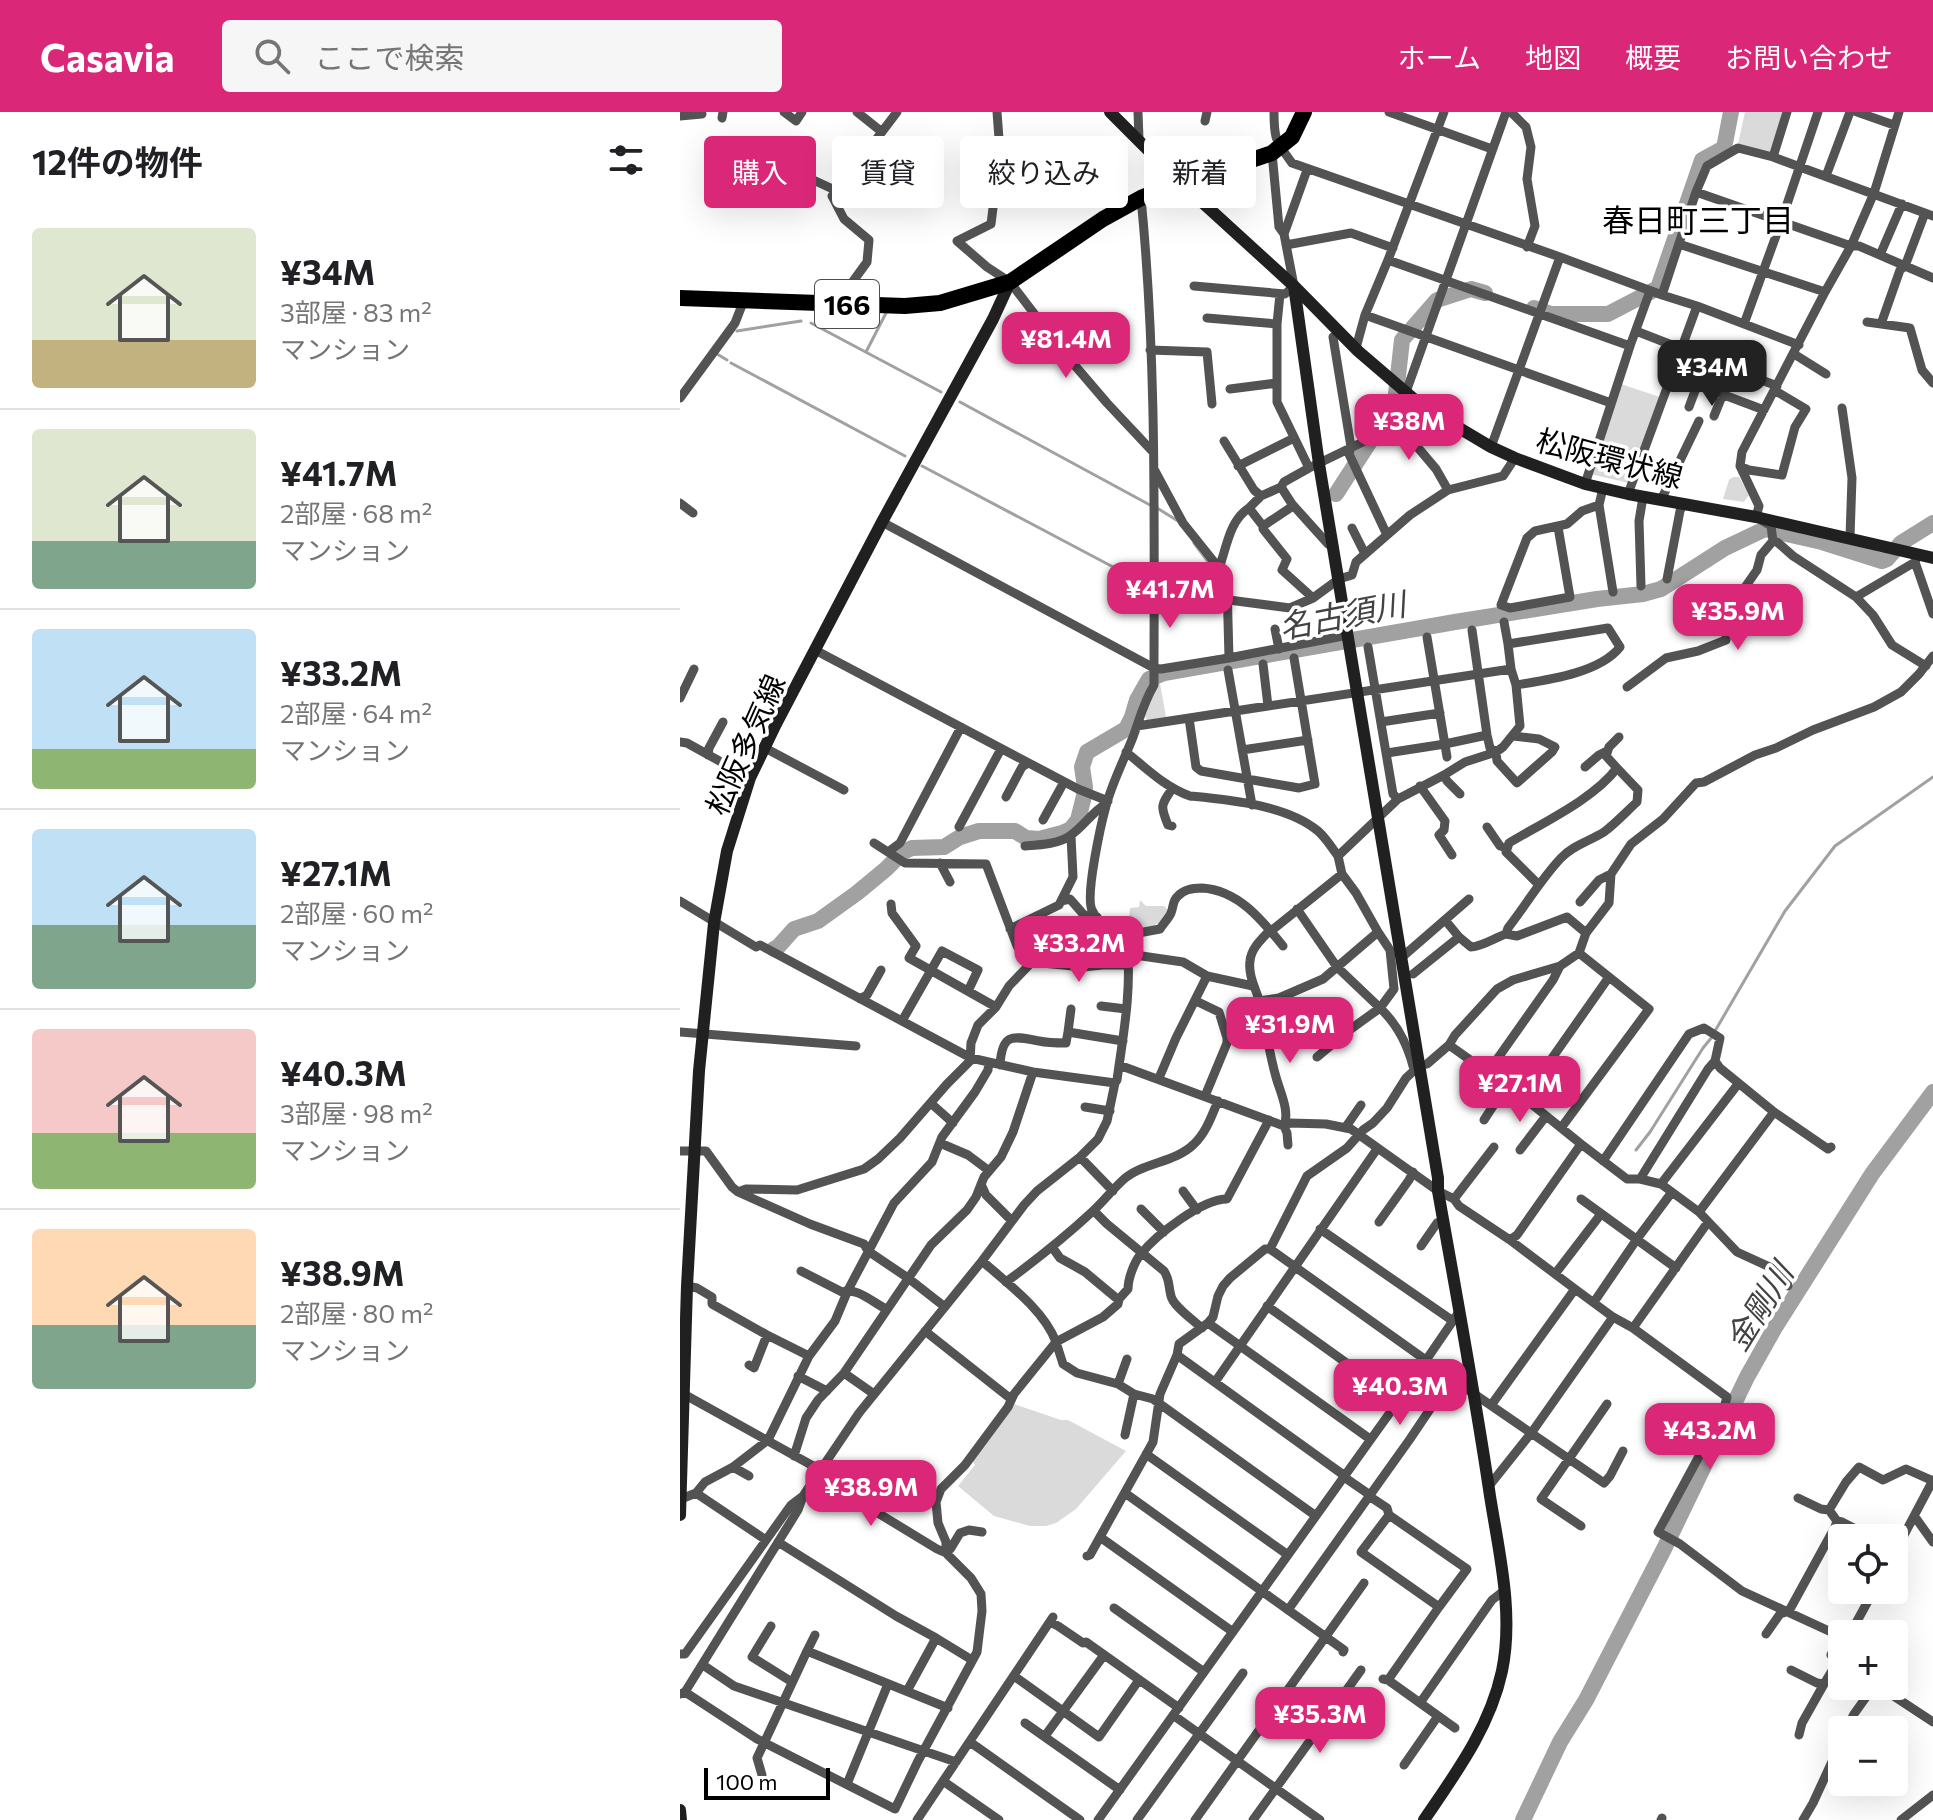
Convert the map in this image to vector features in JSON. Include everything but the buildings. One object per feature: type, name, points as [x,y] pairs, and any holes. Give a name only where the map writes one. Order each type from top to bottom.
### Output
[{"type":"highway","points":[[1276,150],[1292,137],[1304,112]]},
{"type":"highway","name":"166","points":[[1256,158],[1276,150]]},
{"type":"highway","name":"166","points":[[680,298],[905,306],[940,303],[1010,282],[1103,219],[1144,197]]},
{"type":"main road","name":"松阪環状線","points":[[1110,112],[1144,144]]},
{"type":"main road","name":"松阪環状線","points":[[1209,208],[1356,348],[1422,406],[1491,447],[1585,484],[1756,517],[1933,558]]},
{"type":"main road","name":"松阪多気線","points":[[680,1515],[682,1393],[694,1150],[714,923],[727,851],[750,778],[1010,282]]},
{"type":"main road","points":[[1294,286],[1314,466],[1334,547],[1438,1178],[1456,1316],[1472,1390],[1505,1590],[1506,1646],[1493,1702],[1471,1748],[1424,1820]]},
{"type":"main road","points":[[680,1810],[681,1820]]},
{"type":"street","points":[[784,112],[796,121],[802,112]]},
{"type":"street","points":[[857,112],[882,132]]},
{"type":"street","points":[[816,181],[837,191],[897,112]]},
{"type":"street","points":[[997,112],[1000,152],[991,224],[957,241],[1010,282],[1074,364],[1153,452]]},
{"type":"street","points":[[1138,112],[1139,139]]},
{"type":"street","points":[[1194,286],[1285,294],[1294,286],[1285,240],[1279,227],[1274,112]]},
{"type":"street","points":[[1389,112],[1492,149]]},
{"type":"street","points":[[1356,348],[1365,315],[1444,112]]},
{"type":"street","points":[[1406,392],[1492,149],[1509,112],[1526,127],[1531,147],[1527,179],[1535,226],[1527,247]]},
{"type":"street","points":[[1773,157],[1787,112]]},
{"type":"street","points":[[1744,324],[1818,112]]},
{"type":"street","points":[[1826,176],[1850,112]]},
{"type":"street","points":[[1858,112],[1894,125]]},
{"type":"street","points":[[1627,687],[1666,658],[1698,651],[1726,640],[1727,613],[1757,570],[1761,555],[1773,541],[1771,526],[1756,517],[1759,506],[1740,466],[1742,452],[1851,246],[1874,193],[1899,112]]},
{"type":"street","points":[[680,116],[702,114]]},
{"type":"street","points":[[1662,295],[1707,166],[1738,148],[1800,166],[1929,214],[1905,266],[1900,270],[1881,324]]},
{"type":"street","points":[[1276,150],[1307,170],[1744,324],[1797,349],[1826,374]]},
{"type":"street","points":[[1285,240],[1307,170]]},
{"type":"street","points":[[1696,192],[1851,246],[1859,246],[1932,276]]},
{"type":"street","points":[[682,1393],[815,1467],[819,1473],[822,1479],[946,1553],[971,1578],[981,1594],[977,1652],[895,1809],[764,1743],[682,1693],[703,1665],[798,1510],[803,1496],[819,1473],[859,1413],[1037,1191],[1101,1136],[1110,1111],[1123,1041],[1127,945],[1097,917],[1090,906],[1090,888],[1107,802],[1144,702],[1154,685],[1153,452],[1146,243],[1141,198]]},
{"type":"street","points":[[1880,255],[1902,204]]},
{"type":"street","points":[[838,208],[844,219],[869,240],[867,262],[851,284],[851,304]]},
{"type":"street","points":[[1285,240],[1351,233],[1393,248]]},
{"type":"street","points":[[1679,244],[1825,292]]},
{"type":"street","points":[[1491,447],[1560,257]]},
{"type":"street","points":[[1388,260],[1630,346]]},
{"type":"street","points":[[1585,484],[1650,291]]},
{"type":"street","points":[[1280,294],[1277,402],[1294,438],[1314,466]]},
{"type":"street","points":[[680,398],[735,323],[744,300]]},
{"type":"street","points":[[1628,494],[1697,306]]},
{"type":"street","points":[[1365,315],[1611,403]]},
{"type":"street","points":[[1207,318],[1277,324]]},
{"type":"street","points":[[1867,322],[1910,328],[1922,370],[1933,383]]},
{"type":"street","points":[[1636,331],[1776,388],[1806,409],[1795,427],[1782,475],[1740,466]]},
{"type":"street","points":[[1333,337],[1351,447],[1349,454],[1387,535]]},
{"type":"street","points":[[1150,350],[1207,352],[1212,404]]},
{"type":"street","points":[[1689,407],[1707,359]]},
{"type":"street","points":[[1714,416],[1733,369]]},
{"type":"street","points":[[1671,375],[1764,410]]},
{"type":"street","points":[[1230,389],[1277,383]]},
{"type":"street","points":[[1219,568],[1234,524],[1261,496],[1402,423],[1422,406]]},
{"type":"street","points":[[1842,408],[1852,478],[1850,537]]},
{"type":"street","points":[[1661,500],[1699,421]]},
{"type":"street","points":[[1402,423],[1403,430],[1436,469],[1448,490]]},
{"type":"street","points":[[1238,466],[1294,438]]},
{"type":"street","points":[[1224,441],[1254,490],[1261,496]]},
{"type":"street","points":[[1229,602],[1290,608],[1313,598],[1339,579],[1352,575],[1356,562],[1410,515],[1448,490],[1503,476],[1515,458]]},
{"type":"street","points":[[1153,468],[1183,523],[1219,568],[1227,584],[1229,658]]},
{"type":"street","points":[[1281,487],[1292,504],[1334,547]]},
{"type":"street","points":[[1603,488],[1599,505],[1613,592]]},
{"type":"street","points":[[1641,586],[1639,521],[1643,497]]},
{"type":"street","points":[[680,503],[693,513]]},
{"type":"street","points":[[1263,526],[1292,504]]},
{"type":"street","points":[[1667,579],[1683,504]]},
{"type":"street","points":[[1558,527],[1570,597],[1510,608],[1501,605],[1527,538],[1535,531],[1567,524],[1582,511],[1599,505]]},
{"type":"street","points":[[1249,508],[1287,559],[1282,570],[1313,598]]},
{"type":"street","points":[[882,522],[1154,668],[1349,639]]},
{"type":"street","points":[[1352,528],[1365,554]]},
{"type":"street","points":[[1773,541],[1856,597],[1873,615],[1892,645],[1926,666]]},
{"type":"street","points":[[1856,597],[1914,556],[1933,614]]},
{"type":"street","points":[[1338,856],[1398,799],[1465,762],[1496,752],[1513,736],[1520,726],[1504,622]]},
{"type":"street","points":[[1508,644],[1608,628],[1620,647],[1615,655],[1573,675],[1516,685]]},
{"type":"street","points":[[1275,629],[1279,649]]},
{"type":"street","points":[[1472,630],[1490,748],[1517,783],[1555,747],[1539,739],[1513,736]]},
{"type":"street","points":[[1427,637],[1447,757]]},
{"type":"street","points":[[1368,647],[1393,794],[1398,799]]},
{"type":"street","points":[[815,650],[1107,802]]},
{"type":"street","points":[[1297,909],[1337,967],[1388,1016],[1404,1039],[1413,1066],[1427,1064],[1449,1045],[1497,989],[1513,980],[1560,966],[1579,953],[1586,933],[1609,903],[1611,874],[1631,844],[1663,819],[1696,783],[1813,730],[1874,707],[1901,692],[1933,656]]},
{"type":"street","points":[[1189,718],[1196,767],[1201,771],[1299,788],[1315,784],[1294,658]]},
{"type":"street","points":[[1263,664],[1268,706]]},
{"type":"street","points":[[680,698],[694,669]]},
{"type":"street","points":[[1137,726],[1511,669]]},
{"type":"street","points":[[1228,670],[1252,805]]},
{"type":"street","points":[[1381,722],[1440,713]]},
{"type":"street","points":[[708,755],[723,722]]},
{"type":"street","points":[[890,853],[900,843],[961,727]]},
{"type":"street","points":[[1387,753],[1487,735]]},
{"type":"street","points":[[1506,934],[1538,884],[1562,857],[1604,832],[1637,802],[1638,790],[1606,756],[1609,747],[1619,737]]},
{"type":"street","points":[[1242,750],[1308,740]]},
{"type":"street","points":[[680,742],[750,778]]},
{"type":"street","points":[[765,748],[844,790]]},
{"type":"street","points":[[959,827],[1001,749]]},
{"type":"street","points":[[1585,767],[1607,751]]},
{"type":"street","points":[[1126,752],[1172,789],[1190,796],[1290,814],[1321,834],[1338,856],[1342,874],[1390,950],[1394,989],[1380,1008],[1317,1057]]},
{"type":"street","points":[[1006,797],[1022,767],[1028,763]]},
{"type":"street","points":[[1538,884],[1506,852],[1509,843],[1587,796],[1617,768]]},
{"type":"street","points":[[1444,775],[1460,794]]},
{"type":"street","points":[[1043,820],[1064,782]]},
{"type":"street","points":[[1420,786],[1445,821],[1444,830],[1439,835],[1452,855]]},
{"type":"street","points":[[1172,789],[1162,803],[1168,825],[1172,826]]},
{"type":"street","points":[[1025,846],[1041,845],[1071,836],[1095,810],[1107,802]]},
{"type":"street","points":[[1487,827],[1500,846],[1507,848]]},
{"type":"street","points":[[1010,929],[1056,907],[1061,901],[1073,877],[1071,836]]},
{"type":"street","points":[[874,843],[905,863],[986,864],[1019,952],[1032,962],[1083,967],[1128,960],[1183,962],[1207,976],[1253,986]]},
{"type":"street","points":[[940,863],[950,882]]},
{"type":"street","points":[[1284,1126],[1287,1119],[1283,1098],[1253,986],[1250,959],[1253,950],[1270,930],[1342,874]]},
{"type":"street","points":[[1580,902],[1599,880],[1611,874]]},
{"type":"street","points":[[1122,942],[1133,934],[1160,929],[1171,913],[1176,897],[1193,888],[1216,890],[1234,898],[1256,914],[1283,946]]},
{"type":"street","points":[[1061,901],[1070,899],[1084,915],[1097,917]]},
{"type":"street","points":[[1401,958],[1469,899]]},
{"type":"street","points":[[680,901],[756,947],[760,945],[971,1058],[1033,1072],[1115,1083]]},
{"type":"street","points":[[891,904],[892,913],[916,946],[909,958],[996,1007]]},
{"type":"street","points":[[1445,920],[1471,947],[1482,946],[1506,934],[1517,936],[1567,917],[1586,933]]},
{"type":"street","points":[[1259,1001],[1279,998],[1323,979],[1378,932]]},
{"type":"street","points":[[1413,974],[1459,937]]},
{"type":"street","points":[[902,1021],[942,951],[978,970],[968,991]]},
{"type":"street","points":[[1561,1128],[1649,1009],[1579,953]]},
{"type":"street","points":[[738,1192],[746,1189],[797,1190],[864,1169],[878,1159],[970,1061],[971,1043],[980,1022],[1032,962]]},
{"type":"street","points":[[1488,1072],[1560,966]]},
{"type":"street","points":[[860,999],[867,995],[881,970]]},
{"type":"street","points":[[1159,1078],[1207,976]]},
{"type":"street","points":[[1524,1098],[1609,977]]},
{"type":"street","points":[[1196,1001],[1219,1012],[1227,1038],[1205,1096]]},
{"type":"street","points":[[1101,1006],[1126,1009]]},
{"type":"street","points":[[681,1499],[696,1493],[705,1482],[733,1467],[768,1440],[798,1376],[835,1321],[894,1203],[932,1162],[940,1143],[1003,1046],[1012,1038],[1022,1036],[1066,1043],[1071,1009]]},
{"type":"street","points":[[1603,1161],[1689,1034],[1704,1028],[1720,1038],[1715,1061],[1640,1179]]},
{"type":"street","points":[[680,1032],[856,1046]]},
{"type":"street","points":[[1068,1032],[1123,1041]]},
{"type":"street","points":[[1227,1038],[1268,1041]]},
{"type":"street","points":[[1449,1045],[1524,1098],[1627,1179],[1661,1184],[1699,1212],[1737,1252],[1785,1274],[1788,1286]]},
{"type":"street","points":[[1715,1061],[1774,1112],[1828,1149],[1831,1147]]},
{"type":"street","points":[[1119,1065],[1284,1126],[1288,1145]]},
{"type":"street","points":[[1270,1249],[1307,1176],[1347,1148],[1387,1108],[1406,1078],[1419,1066]]},
{"type":"street","points":[[794,1456],[806,1418],[818,1400],[844,1373],[931,1245],[981,1196],[981,1184],[988,1170],[1001,1157],[1013,1132],[1033,1072]]},
{"type":"street","points":[[1661,1184],[1738,1084]]},
{"type":"street","points":[[1484,1120],[1506,1086]]},
{"type":"street","points":[[1006,1282],[1094,1211],[1131,1174],[1181,1154],[1195,1143],[1218,1101]]},
{"type":"street","points":[[1345,1128],[1361,1105]]},
{"type":"street","points":[[934,1106],[953,1123]]},
{"type":"street","points":[[1085,1107],[1110,1111]]},
{"type":"street","points":[[1699,1212],[1774,1112]]},
{"type":"street","points":[[1520,1150],[1546,1116]]},
{"type":"street","points":[[946,1553],[936,1502],[945,1483],[965,1465],[1056,1342],[1103,1317],[1118,1304],[1128,1289],[1142,1253],[1164,1232],[1197,1210],[1219,1199],[1227,1199],[1269,1120]]},
{"type":"street","points":[[1284,1126],[1290,1123],[1326,1124],[1360,1134],[1727,1397],[1723,1412],[1658,1532],[1680,1544],[1742,1591],[1828,1629]]},
{"type":"street","points":[[940,1143],[968,1155],[988,1170]]},
{"type":"street","points":[[1510,1240],[1517,1235],[1581,1144]]},
{"type":"street","points":[[1454,1199],[1494,1147]]},
{"type":"street","points":[[1215,1382],[1377,1149]]},
{"type":"street","points":[[680,1151],[706,1151],[738,1192],[864,1244],[868,1251],[945,1307]]},
{"type":"street","points":[[1080,1157],[1113,1191]]},
{"type":"street","points":[[1379,1222],[1413,1172]]},
{"type":"street","points":[[1183,1191],[1197,1210]]},
{"type":"street","points":[[1594,1302],[1672,1192]]},
{"type":"street","points":[[981,1196],[1012,1221]]},
{"type":"street","points":[[1581,1199],[1676,1268]]},
{"type":"street","points":[[1141,1209],[1164,1232]]},
{"type":"street","points":[[1094,1211],[1164,1271],[1170,1279],[1174,1302],[1240,1345],[1370,1439]]},
{"type":"street","points":[[1555,1274],[1601,1214]]},
{"type":"street","points":[[1421,1246],[1437,1223],[1443,1220]]},
{"type":"street","points":[[1633,1328],[1708,1222]]},
{"type":"street","points":[[1098,1820],[1456,1316],[1320,1229]]},
{"type":"street","points":[[1052,1247],[1060,1258],[1085,1272],[1119,1299]]},
{"type":"street","points":[[1087,1556],[1155,1437],[1162,1388],[1179,1344],[1205,1325],[1230,1278],[1265,1249],[1270,1249],[1295,1266],[1604,1483],[1623,1451]]},
{"type":"street","points":[[982,1261],[1030,1304],[1054,1335],[1063,1364],[1085,1376],[1118,1384],[1134,1394],[1153,1399],[1316,1516]]},
{"type":"street","points":[[801,1271],[842,1292],[854,1291],[886,1309]]},
{"type":"street","points":[[687,1286],[697,1288],[712,1297],[712,1304],[809,1356]]},
{"type":"street","points":[[1492,1404],[1575,1289]]},
{"type":"street","points":[[1267,1306],[1398,1400]]},
{"type":"street","points":[[1489,1486],[1532,1432],[1613,1317]]},
{"type":"street","points":[[925,1331],[1011,1399]]},
{"type":"street","points":[[749,1365],[754,1368],[767,1335]]},
{"type":"street","points":[[1177,1355],[1387,1508],[1389,1515],[1467,1569],[1385,1680],[1455,1728]]},
{"type":"street","points":[[1118,1384],[1127,1359]]},
{"type":"street","points":[[844,1373],[874,1394]]},
{"type":"street","points":[[798,1376],[827,1391]]},
{"type":"street","points":[[1288,1610],[1451,1378]]},
{"type":"street","points":[[1125,1435],[1134,1394]]},
{"type":"street","points":[[1581,1526],[1541,1499],[1607,1404]]},
{"type":"street","points":[[1146,1454],[1288,1555]]},
{"type":"street","points":[[733,1467],[749,1476]]},
{"type":"street","points":[[1829,1510],[1859,1467],[1883,1480],[1906,1469],[1932,1488],[1908,1529]]},
{"type":"street","points":[[696,1493],[766,1540]]},
{"type":"street","points":[[1125,1493],[1343,1652]]},
{"type":"street","points":[[680,1654],[685,1654],[791,1505],[803,1496]]},
{"type":"street","points":[[1798,1498],[1829,1510],[1837,1521],[1846,1524]]},
{"type":"street","points":[[1389,1515],[1361,1552],[1439,1607]]},
{"type":"street","points":[[1915,1517],[1933,1542]]},
{"type":"street","points":[[1766,1634],[1780,1614],[1789,1611],[1837,1521]]},
{"type":"street","points":[[946,1553],[960,1533],[969,1530],[982,1532]]},
{"type":"street","points":[[1100,1537],[1233,1632]]},
{"type":"street","points":[[778,1542],[972,1660]]},
{"type":"street","points":[[759,1550],[769,1557]]},
{"type":"street","points":[[1195,1820],[1364,1583]]},
{"type":"street","points":[[1420,1703],[1492,1600],[1505,1590]]},
{"type":"street","points":[[1114,1608],[1204,1672]]},
{"type":"street","points":[[917,1820],[1052,1620],[1139,1680],[1199,1734],[1308,1817],[1320,1820]]},
{"type":"street","points":[[771,1626],[752,1657],[792,1682]]},
{"type":"street","points":[[762,1775],[757,1758],[815,1635]]},
{"type":"street","points":[[907,1691],[936,1638]]},
{"type":"street","points":[[807,1651],[948,1708]]},
{"type":"street","points":[[1045,1736],[1104,1655]]},
{"type":"street","points":[[703,1665],[734,1686],[956,1762]]},
{"type":"street","points":[[1253,1820],[1361,1670]]},
{"type":"street","points":[[1791,1670],[1824,1684]]},
{"type":"street","points":[[1137,1820],[1243,1673]]},
{"type":"street","points":[[1014,1676],[1099,1737],[1139,1680]]},
{"type":"street","points":[[1799,1735],[1802,1723],[1828,1678]]},
{"type":"street","points":[[847,1784],[888,1684]]},
{"type":"street","points":[[1900,1700],[1933,1722]]},
{"type":"street","points":[[1404,1765],[1438,1716]]},
{"type":"street","points":[[1025,1723],[1120,1790]]},
{"type":"street","points":[[970,1742],[1080,1820]]},
{"type":"street","points":[[1806,1819],[1828,1771]]},
{"type":"street","points":[[943,1781],[999,1820]]},
{"type":"street","points":[[1901,1820],[1933,1795]]},
{"type":"shaded area","points":[[1745,112],[1784,112],[1772,152],[1738,144]]},
{"type":"shaded area","points":[[1621,384],[1660,397],[1629,483],[1590,474]]},
{"type":"shaded area","points":[[1739,477],[1749,495],[1744,502],[1723,499],[1729,480]]},
{"type":"shaded area","points":[[1160,683],[1166,717],[1147,721],[1145,716],[1156,686]]},
{"type":"shaded area","points":[[1140,900],[1146,906],[1164,906],[1168,910],[1156,924],[1127,934],[1130,908],[1139,907]]},
{"type":"shaded area","points":[[1014,1404],[1068,1420],[1126,1451],[1076,1509],[1056,1523],[1030,1526],[994,1516],[958,1486],[975,1465],[971,1459]]},
{"type":"waterway","points":[[1534,308],[1551,314],[1608,314],[1658,288],[1702,160],[1724,148],[1731,112]]},
{"type":"waterway","points":[[1336,494],[1395,403],[1402,340],[1437,300],[1471,289],[1485,293]]},
{"type":"waterway","points":[[866,352],[886,313]]},
{"type":"waterway","points":[[737,331],[801,321]]},
{"type":"waterway","points":[[811,323],[941,392]]},
{"type":"waterway","points":[[717,354],[727,360]]},
{"type":"waterway","points":[[731,363],[905,456]]},
{"type":"waterway","points":[[960,402],[1150,505]]},
{"type":"waterway","points":[[922,466],[1151,587]]},
{"type":"waterway","points":[[1157,508],[1178,521]]},
{"type":"waterway","name":"名古須川","points":[[774,949],[794,929],[818,921],[912,848],[944,847],[960,837],[979,831],[1015,831],[1026,838],[1039,839],[1071,829],[1078,820],[1084,796],[1082,767],[1087,752],[1126,729],[1149,679],[1164,673],[1455,622],[1643,594],[1661,589],[1725,548],[1765,529],[1822,542],[1882,561],[1901,543],[1933,523]]},
{"type":"waterway","points":[[1194,543],[1218,575]]},
{"type":"waterway","points":[[1158,589],[1223,588]]},
{"type":"waterway","points":[[1715,1031],[1785,911],[1835,846],[1933,777]]},
{"type":"waterway","points":[[1636,1150],[1712,1037]]},
{"type":"waterway","name":"金剛川","points":[[1523,1820],[1560,1742],[1586,1700],[1774,1329],[1872,1174],[1933,1092]]},
{"type":"district","name":"春日町三丁目","points":[[1698,219]]}]
